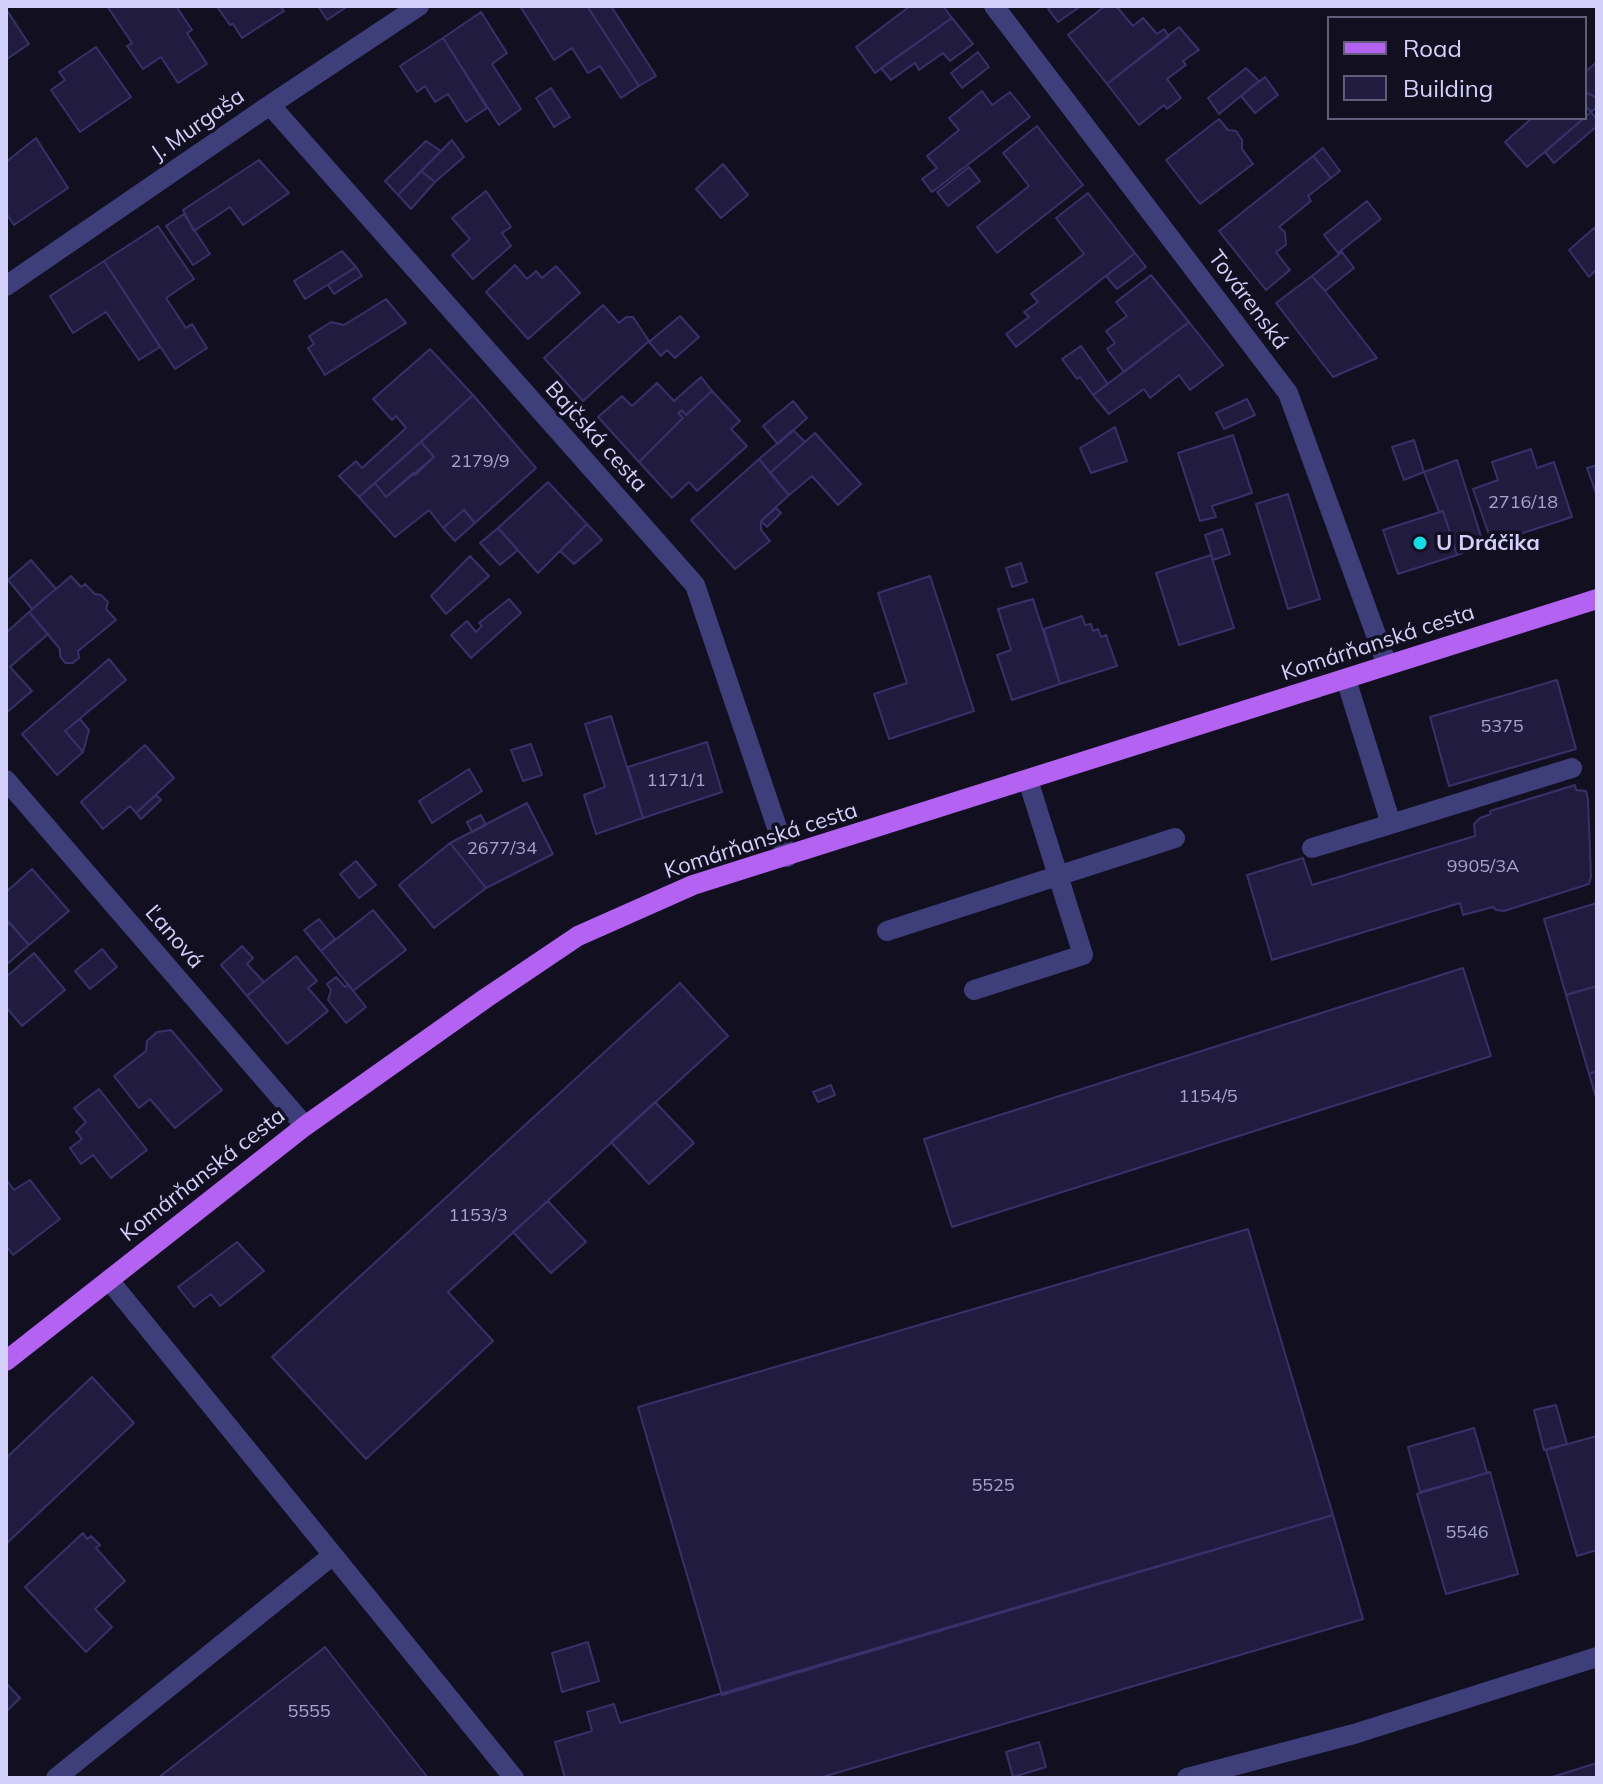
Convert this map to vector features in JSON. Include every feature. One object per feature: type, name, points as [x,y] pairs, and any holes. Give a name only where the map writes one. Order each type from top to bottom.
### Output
[{"type":"main road","name":"Komárňanská cesta","points":[[6,1361],[305,1126],[578,936],[693,885],[1597,599]]},
{"type":"street","name":"J. Murgaša","points":[[6,286],[419,6]]},
{"type":"street","name":"Továrenská","points":[[994,6],[1288,393],[1387,665]]},
{"type":"street","name":"Bajčská cesta","points":[[270,105],[695,585],[787,857]]},
{"type":"street","points":[[1346,679],[1391,824]]},
{"type":"street","points":[[1312,848],[1572,768]]},
{"type":"street","name":"Ľanová","points":[[6,780],[305,1126]]},
{"type":"street","points":[[974,990],[1083,955],[1028,780]]},
{"type":"street","points":[[887,931],[1175,838]]},
{"type":"street","points":[[109,1280],[514,1778]]},
{"type":"street","points":[[56,1778],[333,1555]]},
{"type":"street","points":[[1187,1778],[1354,1734],[1597,1657]]},
{"type":"building","points":[[107,6],[176,6],[192,30],[187,33],[207,64],[178,83],[161,57],[143,69],[127,46],[132,43]]},
{"type":"building","points":[[280,6],[284,11],[242,38],[218,8]]},
{"type":"building","points":[[318,6],[348,6],[327,20]]},
{"type":"building","points":[[520,6],[587,6],[639,86],[621,98],[600,66],[588,73],[572,48],[554,60]]},
{"type":"building","points":[[587,6],[611,6],[656,76],[639,86]]},
{"type":"building","points":[[910,6],[943,6],[952,18],[875,73],[856,47]]},
{"type":"building","points":[[1052,6],[1081,6],[1058,22],[1048,9]]},
{"type":"building","points":[[1105,6],[1116,6],[1133,26],[1143,18],[1157,34],[1164,29],[1169,36],[1107,84],[1068,35]]},
{"type":"building","points":[[6,9],[29,44],[7,59],[6,57]]},
{"type":"building","points":[[481,12],[507,53],[492,64],[521,109],[499,125],[443,38]]},
{"type":"building","points":[[952,18],[973,44],[950,61],[943,53],[919,70],[915,63],[891,80],[881,68]]},
{"type":"building","points":[[1179,27],[1199,50],[1183,61],[1186,65],[1167,79],[1181,98],[1167,109],[1164,105],[1139,125],[1107,84]]},
{"type":"building","points":[[443,38],[487,108],[466,122],[448,94],[435,102],[425,86],[417,92],[400,66]]},
{"type":"building","points":[[96,47],[131,97],[80,132],[51,90],[65,80],[59,72]]},
{"type":"building","points":[[978,52],[989,67],[962,88],[951,73]]},
{"type":"building","points":[[1597,62],[1597,98],[1587,93],[1587,70]]},
{"type":"building","points":[[1246,68],[1259,81],[1219,114],[1208,98]]},
{"type":"building","points":[[1265,77],[1278,95],[1255,113],[1241,96]]},
{"type":"building","points":[[551,88],[570,117],[554,127],[536,98]]},
{"type":"building","points":[[982,91],[992,105],[1010,92],[1030,117],[932,192],[922,179],[937,168],[927,156],[959,130],[949,118]]},
{"type":"building","points":[[1587,93],[1597,98],[1597,107],[1591,112],[1587,108]]},
{"type":"building","points":[[1591,112],[1597,126],[1554,163],[1545,152],[1582,120],[1587,120]]},
{"type":"building","points":[[1219,119],[1228,130],[1236,131],[1242,140],[1242,149],[1253,164],[1200,204],[1166,160]]},
{"type":"building","points":[[1530,120],[1582,120],[1527,167],[1505,142]]},
{"type":"building","points":[[1037,126],[1083,185],[997,253],[977,227],[1029,186],[1003,153]]},
{"type":"building","points":[[36,138],[68,188],[14,225],[6,213],[6,162]]},
{"type":"building","points":[[452,140],[464,157],[435,182],[421,171]]},
{"type":"building","points":[[426,141],[441,151],[398,195],[385,181]]},
{"type":"building","points":[[1323,148],[1340,171],[1331,178],[1313,156]]},
{"type":"building","points":[[1313,156],[1331,178],[1308,196],[1311,201],[1279,227],[1285,232],[1286,245],[1276,252],[1290,270],[1266,290],[1219,231]]},
{"type":"building","points":[[259,160],[289,193],[243,225],[230,207],[194,231],[183,210]]},
{"type":"building","points":[[723,164],[748,195],[721,218],[696,189]]},
{"type":"building","points":[[969,167],[980,181],[948,206],[937,192]]},
{"type":"building","points":[[421,171],[435,182],[411,209],[398,195]]},
{"type":"building","points":[[486,191],[511,227],[502,233],[511,246],[473,279],[452,255],[470,239],[452,218]]},
{"type":"building","points":[[1088,193],[1135,253],[1016,347],[1006,334],[1029,317],[1024,312],[1038,302],[1031,294],[1084,254],[1056,218]]},
{"type":"building","points":[[1367,201],[1381,219],[1338,253],[1324,235]]},
{"type":"building","points":[[184,214],[210,254],[193,265],[166,226]]},
{"type":"building","points":[[158,226],[194,279],[166,298],[186,328],[192,324],[207,348],[175,369],[104,261]]},
{"type":"building","points":[[1594,228],[1597,232],[1597,269],[1589,277],[1569,250]]},
{"type":"building","points":[[342,251],[356,267],[305,299],[294,281]]},
{"type":"building","points":[[1342,252],[1354,268],[1325,291],[1312,276]]},
{"type":"building","points":[[1135,253],[1146,267],[1117,289],[1106,276]]},
{"type":"building","points":[[104,261],[160,347],[139,360],[106,312],[73,333],[50,296]]},
{"type":"building","points":[[515,265],[527,279],[536,271],[542,278],[556,266],[580,293],[528,339],[486,292]]},
{"type":"building","points":[[356,267],[362,276],[334,294],[328,285]]},
{"type":"building","points":[[1151,275],[1189,322],[1124,372],[1107,349],[1115,343],[1106,331],[1127,316],[1116,302]]},
{"type":"building","points":[[1312,276],[1377,358],[1333,377],[1276,303]]},
{"type":"building","points":[[386,299],[406,323],[325,375],[308,348],[314,344],[309,336],[331,322],[344,325]]},
{"type":"building","points":[[603,305],[619,323],[626,317],[633,317],[649,341],[583,401],[544,358]]},
{"type":"building","points":[[680,316],[699,337],[675,358],[667,350],[661,356],[649,342]]},
{"type":"building","points":[[1189,322],[1223,365],[1190,390],[1179,375],[1150,398],[1144,389],[1109,414],[1093,395]]},
{"type":"building","points":[[1081,346],[1108,384],[1093,395],[1062,359]]},
{"type":"building","points":[[430,349],[473,395],[359,497],[339,476],[356,461],[362,468],[406,428],[396,416],[392,420],[373,399]]},
{"type":"building","points":[[701,377],[712,391],[686,415],[682,410],[678,413],[683,418],[639,462],[598,417],[622,396],[632,406],[657,383],[674,401]]},
{"type":"building","points":[[712,391],[740,421],[731,429],[747,446],[697,491],[689,482],[672,498],[639,462],[683,418],[678,413],[682,410],[686,415]]},
{"type":"building","points":[[473,395],[536,468],[475,523],[464,510],[443,528],[429,510],[395,537],[359,497],[375,483],[386,497],[413,473],[415,475],[434,457],[421,442]]},
{"type":"building","points":[[1247,399],[1255,415],[1224,429],[1216,413]]},
{"type":"building","points":[[793,401],[807,418],[778,444],[763,426]]},
{"type":"building","points":[[1115,427],[1127,461],[1091,473],[1080,448]]},
{"type":"building","points":[[793,430],[805,442],[770,473],[759,459]]},
{"type":"building","points":[[815,433],[861,484],[838,505],[812,476],[789,495],[770,473]]},
{"type":"building","points":[[1233,435],[1252,493],[1212,506],[1216,517],[1200,521],[1178,453]]},
{"type":"building","points":[[1414,440],[1424,472],[1404,480],[1392,447]]},
{"type":"building","points":[[421,442],[434,457],[386,497],[375,483]]},
{"type":"building","points":[[1531,449],[1537,468],[1554,462],[1572,517],[1492,543],[1473,489],[1498,480],[1492,462]]},
{"type":"building","points":[[759,459],[789,495],[761,521],[761,530],[770,541],[735,569],[691,520]]},
{"type":"building","points":[[1457,460],[1484,546],[1457,555],[1443,511],[1439,512],[1424,472]]},
{"type":"building","points":[[1597,465],[1597,496],[1587,468]]},
{"type":"building","points":[[548,482],[587,524],[538,573],[498,528]]},
{"type":"building","points":[[1288,494],[1320,599],[1288,609],[1256,504]]},
{"type":"building","points":[[776,508],[781,513],[767,527],[761,521]]},
{"type":"building","points":[[464,510],[475,523],[455,541],[443,528]]},
{"type":"building","name":"U Dráčika","points":[[1443,511],[1457,555],[1398,574],[1383,530]]},
{"type":"building","points":[[587,524],[602,540],[574,564],[560,551]]},
{"type":"building","points":[[498,528],[518,550],[500,565],[480,543]]},
{"type":"building","points":[[1222,529],[1230,554],[1213,560],[1205,535]]},
{"type":"building","points":[[1211,555],[1234,628],[1179,645],[1156,573]]},
{"type":"building","points":[[470,556],[489,576],[446,614],[431,596]]},
{"type":"building","points":[[31,560],[56,589],[32,609],[8,580]]},
{"type":"building","points":[[1021,563],[1027,582],[1012,587],[1006,568]]},
{"type":"building","points":[[71,576],[81,587],[85,584],[95,594],[101,595],[108,602],[106,609],[116,620],[78,651],[79,658],[73,663],[65,663],[60,649],[29,612]]},
{"type":"building","points":[[930,576],[974,711],[889,739],[874,694],[907,683],[878,593]]},
{"type":"building","points":[[509,599],[521,613],[471,658],[451,635],[467,621],[476,632],[482,626],[479,623]]},
{"type":"building","points":[[1033,599],[1060,684],[1012,700],[997,655],[1011,650],[998,609]]},
{"type":"building","points":[[29,612],[48,634],[10,667],[32,691],[6,713],[6,633]]},
{"type":"building","points":[[1082,616],[1085,625],[1091,624],[1093,631],[1098,629],[1101,637],[1106,635],[1117,666],[1060,684],[1044,629]]},
{"type":"building","points":[[109,659],[126,680],[65,731],[83,752],[57,775],[22,734]]},
{"type":"building","points":[[1557,680],[1576,749],[1449,786],[1430,717]]},
{"type":"building","points":[[611,716],[643,818],[596,834],[584,795],[605,787],[585,724]]},
{"type":"building","points":[[80,719],[89,730],[83,752],[65,731]]},
{"type":"building","points":[[707,742],[722,792],[643,818],[628,767]]},
{"type":"building","points":[[531,744],[542,775],[523,781],[511,750]]},
{"type":"building","points":[[145,745],[174,778],[136,813],[130,806],[103,829],[81,802]]},
{"type":"building","points":[[469,769],[482,791],[432,823],[419,801]]},
{"type":"building","points":[[1575,785],[1576,790],[1586,791],[1588,799],[1589,884],[1504,911],[1493,907],[1463,915],[1460,903],[1272,960],[1247,875],[1303,858],[1312,885],[1475,836],[1474,824],[1491,814],[1490,811]]},
{"type":"building","points":[[156,795],[161,800],[141,819],[136,813]]},
{"type":"building","points":[[527,803],[553,854],[486,888],[450,843]]},
{"type":"building","points":[[481,815],[486,825],[472,832],[467,822]]},
{"type":"building","points":[[450,843],[486,888],[434,928],[399,885]]},
{"type":"building","points":[[356,861],[376,885],[359,898],[340,874]]},
{"type":"building","points":[[32,869],[69,911],[29,945],[6,919],[6,892]]},
{"type":"building","points":[[1597,903],[1597,986],[1566,995],[1544,919]]},
{"type":"building","points":[[373,910],[406,950],[353,991],[321,951]]},
{"type":"building","points":[[319,919],[335,939],[321,951],[304,930]]},
{"type":"building","points":[[9,922],[29,945],[6,965],[6,928]]},
{"type":"building","points":[[242,946],[253,958],[247,964],[264,982],[247,996],[221,965]]},
{"type":"building","points":[[102,949],[117,967],[90,989],[75,971]]},
{"type":"building","points":[[34,953],[65,990],[22,1026],[6,1007],[6,977]]},
{"type":"building","points":[[296,956],[317,981],[308,988],[328,1011],[287,1044],[247,996]]},
{"type":"building","points":[[1463,968],[1491,1056],[952,1227],[924,1139]]},
{"type":"building","points":[[336,977],[345,987],[348,984],[366,1007],[346,1023],[328,1000],[331,990],[327,984]]},
{"type":"building","points":[[680,983],[728,1036],[448,1292],[493,1341],[366,1459],[272,1357]]},
{"type":"building","points":[[1597,986],[1597,1071],[1589,1074],[1566,995]]},
{"type":"building","points":[[171,1030],[222,1090],[175,1128],[150,1099],[139,1108],[114,1076],[146,1051],[147,1041],[157,1032]]},
{"type":"building","points":[[1597,1071],[1597,1101],[1589,1074]]},
{"type":"building","points":[[831,1085],[835,1095],[818,1102],[813,1092]]},
{"type":"building","points":[[99,1089],[147,1150],[111,1178],[93,1155],[81,1164],[70,1148],[82,1139],[76,1132],[86,1122],[74,1108]]},
{"type":"building","points":[[655,1102],[694,1143],[649,1184],[611,1142]]},
{"type":"building","points":[[30,1180],[60,1219],[13,1255],[6,1246],[6,1184],[8,1182],[14,1190]]},
{"type":"building","points":[[548,1201],[586,1242],[551,1273],[513,1232]]},
{"type":"building","points":[[1248,1229],[1333,1515],[722,1695],[638,1407]]},
{"type":"building","points":[[237,1242],[264,1271],[220,1306],[211,1294],[194,1307],[178,1287]]},
{"type":"building","points":[[92,1377],[134,1423],[6,1544],[6,1458]]},
{"type":"building","points":[[1556,1405],[1567,1444],[1544,1450],[1534,1410]]},
{"type":"building","points":[[1474,1428],[1487,1473],[1420,1492],[1408,1447]]},
{"type":"building","points":[[1597,1436],[1597,1550],[1577,1556],[1546,1450]]},
{"type":"building","points":[[1490,1472],[1518,1574],[1446,1594],[1417,1494]]},
{"type":"building","points":[[1333,1515],[1363,1619],[819,1778],[565,1778],[555,1742],[592,1731],[587,1712],[614,1704],[620,1723]]},
{"type":"building","points":[[83,1533],[87,1539],[91,1536],[100,1545],[96,1548],[125,1581],[95,1609],[112,1627],[86,1652],[25,1587]]},
{"type":"building","points":[[588,1642],[599,1681],[562,1692],[552,1653]]},
{"type":"building","points":[[325,1647],[428,1778],[158,1778]]},
{"type":"building","points":[[6,1683],[20,1698],[6,1712]]},
{"type":"building","points":[[1039,1742],[1046,1767],[1013,1777],[1006,1752]]},
{"type":"building","points":[[1597,1763],[1597,1778],[1549,1778]]},
{"type":"place","name":"U Dráčika","points":[[1420,543]]}]
